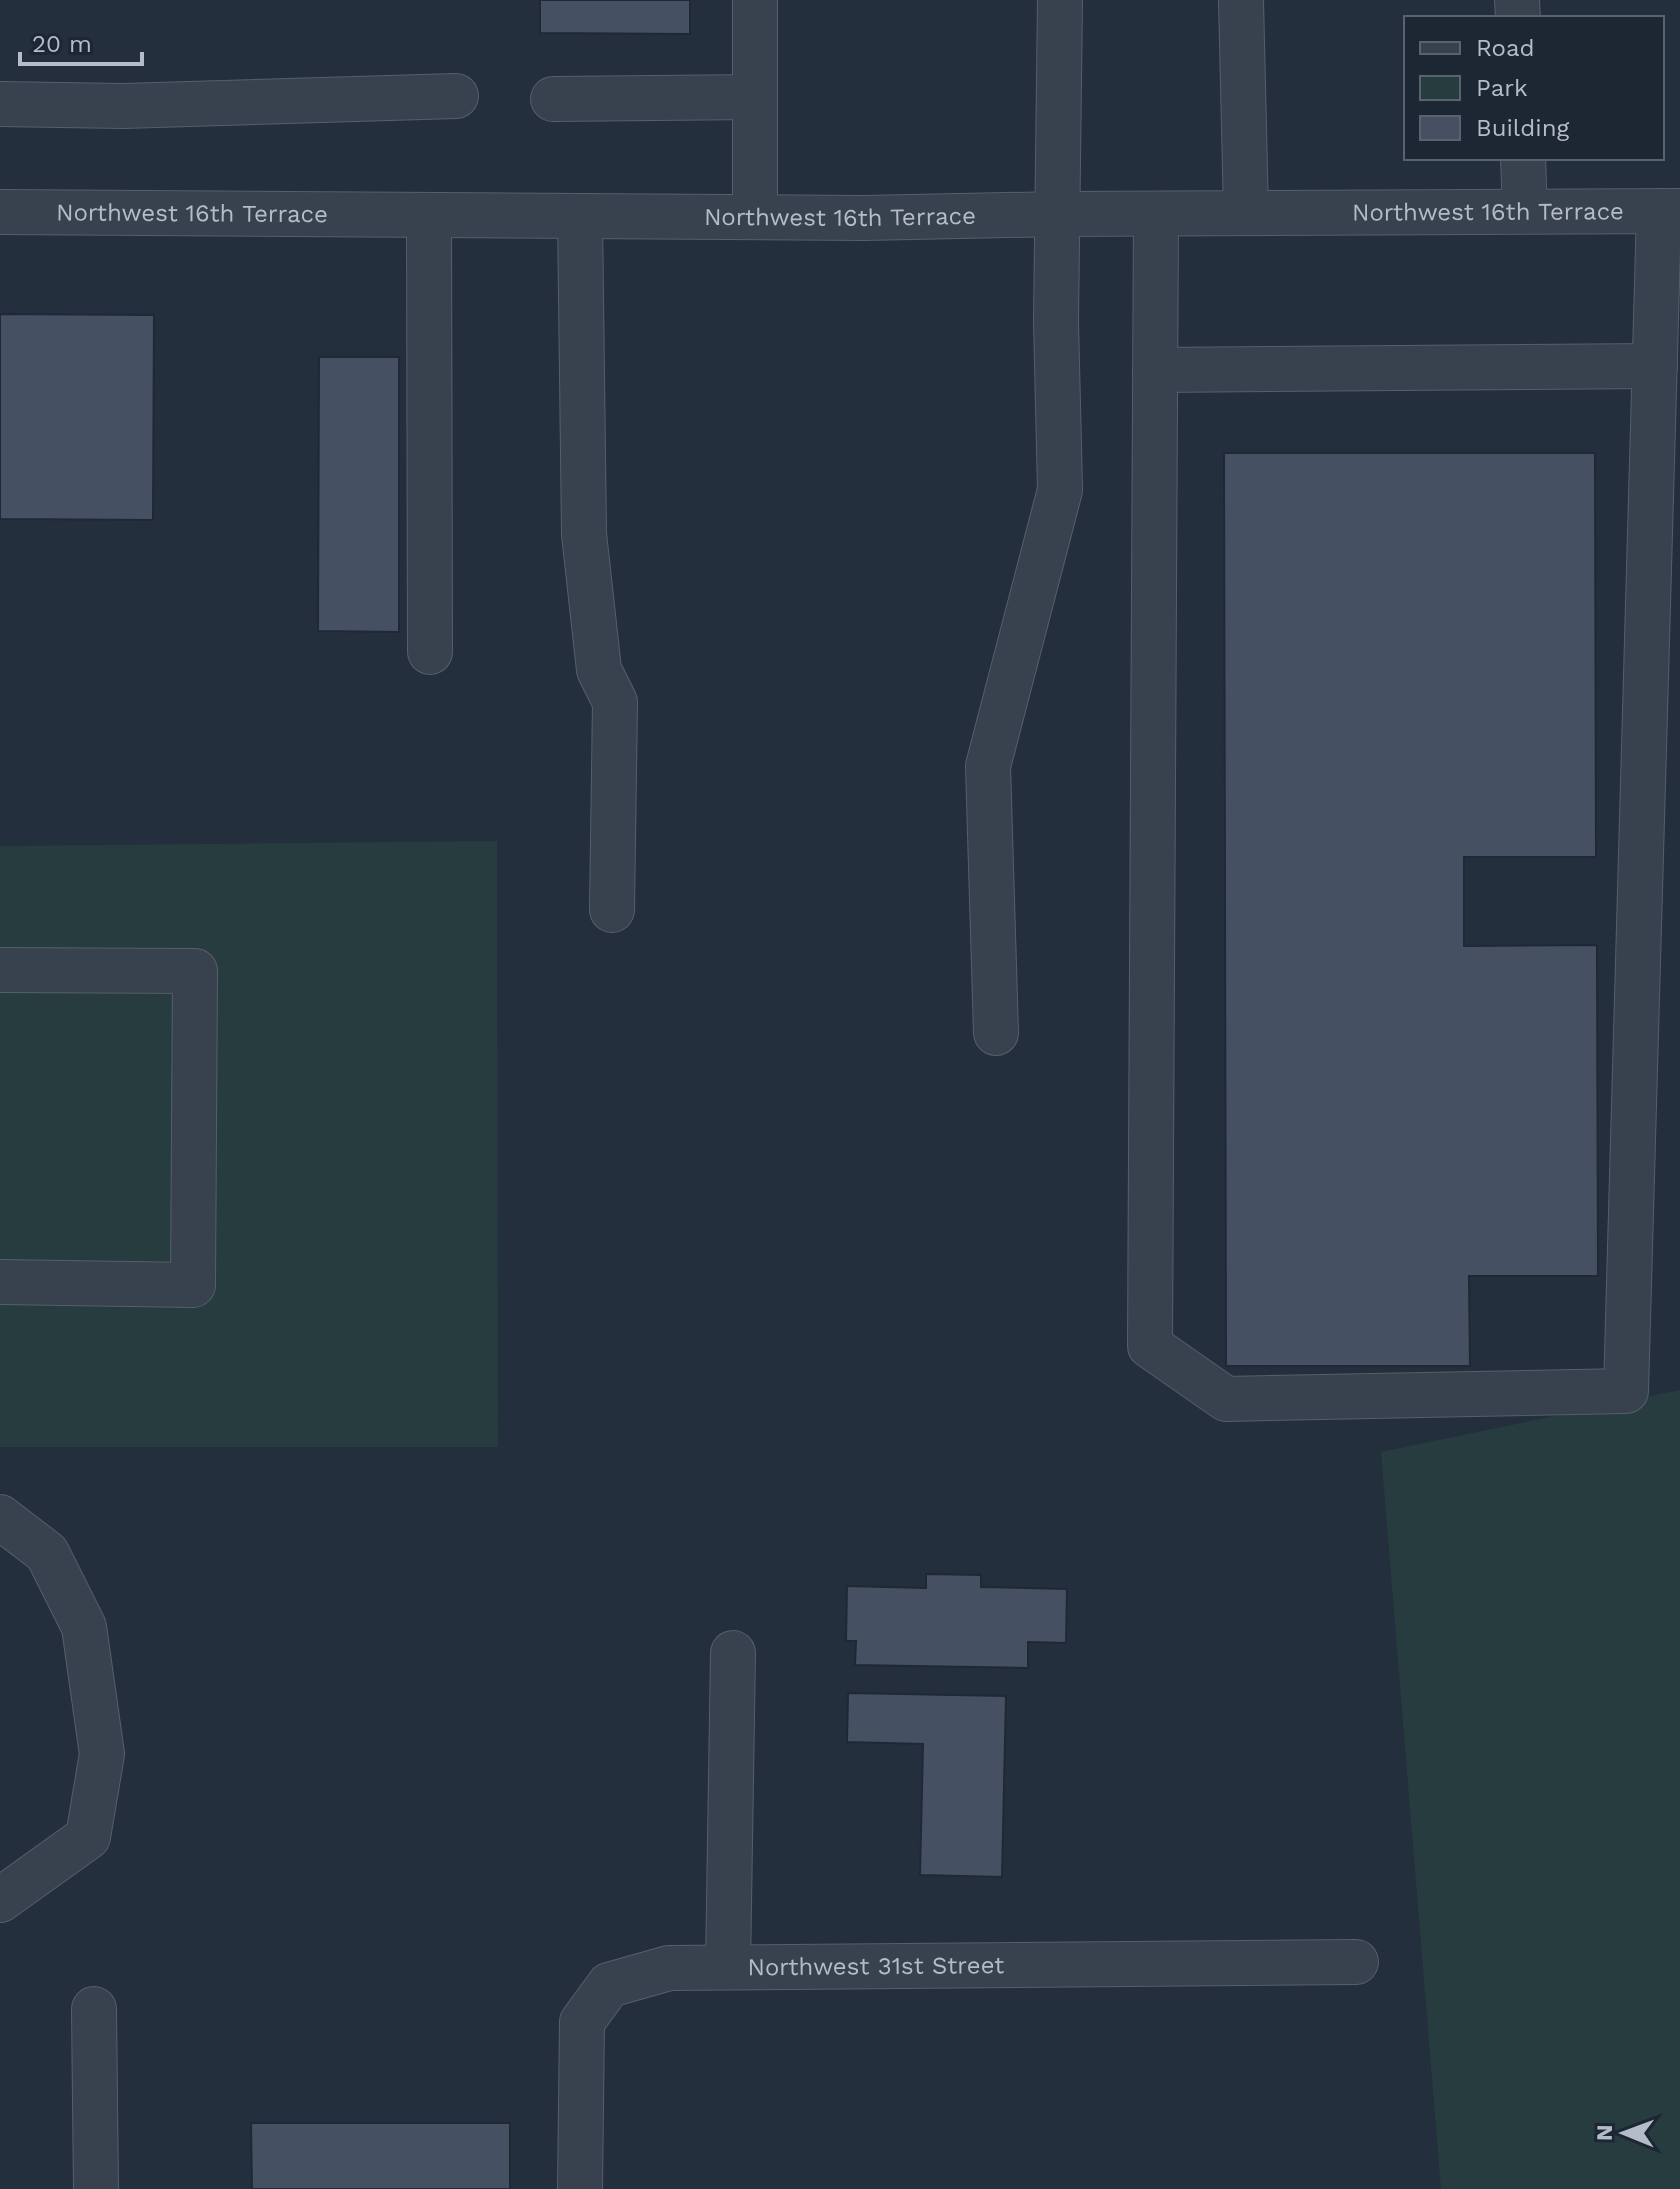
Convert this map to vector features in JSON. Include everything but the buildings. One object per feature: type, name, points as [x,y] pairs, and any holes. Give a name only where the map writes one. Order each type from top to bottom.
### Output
[{"type":"street","points":[[755,0],[755,217]]},
{"type":"street","points":[[996,1033],[988,766],[1060,490],[1056,321],[1060,0]]},
{"type":"street","points":[[1241,0],[1246,213]]},
{"type":"street","points":[[0,104],[123,106],[456,96]]},
{"type":"street","points":[[553,99],[755,97]]},
{"type":"street","points":[[1523,160],[1525,211]]},
{"type":"street","points":[[1156,214],[1150,1346],[1226,1399],[1626,1391],[1655,366],[1670,211]]},
{"type":"street","name":"Northwest 16th Terrace","points":[[0,212],[755,217],[1670,211]]},
{"type":"street","points":[[429,215],[430,652]]},
{"type":"street","points":[[580,216],[584,534],[599,670],[615,702],[612,910]]},
{"type":"street","points":[[1155,370],[1655,366]]},
{"type":"street","points":[[0,970],[195,971],[193,1285],[0,1282]]},
{"type":"street","points":[[0,1517],[47,1553],[84,1627],[102,1754],[88,1837],[0,1900]]},
{"type":"street","points":[[728,1967],[733,1653]]},
{"type":"street","name":"Northwest 31st Street","points":[[580,2189],[582,2022],[609,1985],[669,1968],[1356,1962]]},
{"type":"street","points":[[94,2009],[96,2189]]},
{"type":"green space","points":[[497,841],[498,1447],[0,1447],[0,846]]},
{"type":"green space","points":[[1680,1390],[1680,2189],[1441,2189],[1381,1452]]}]
